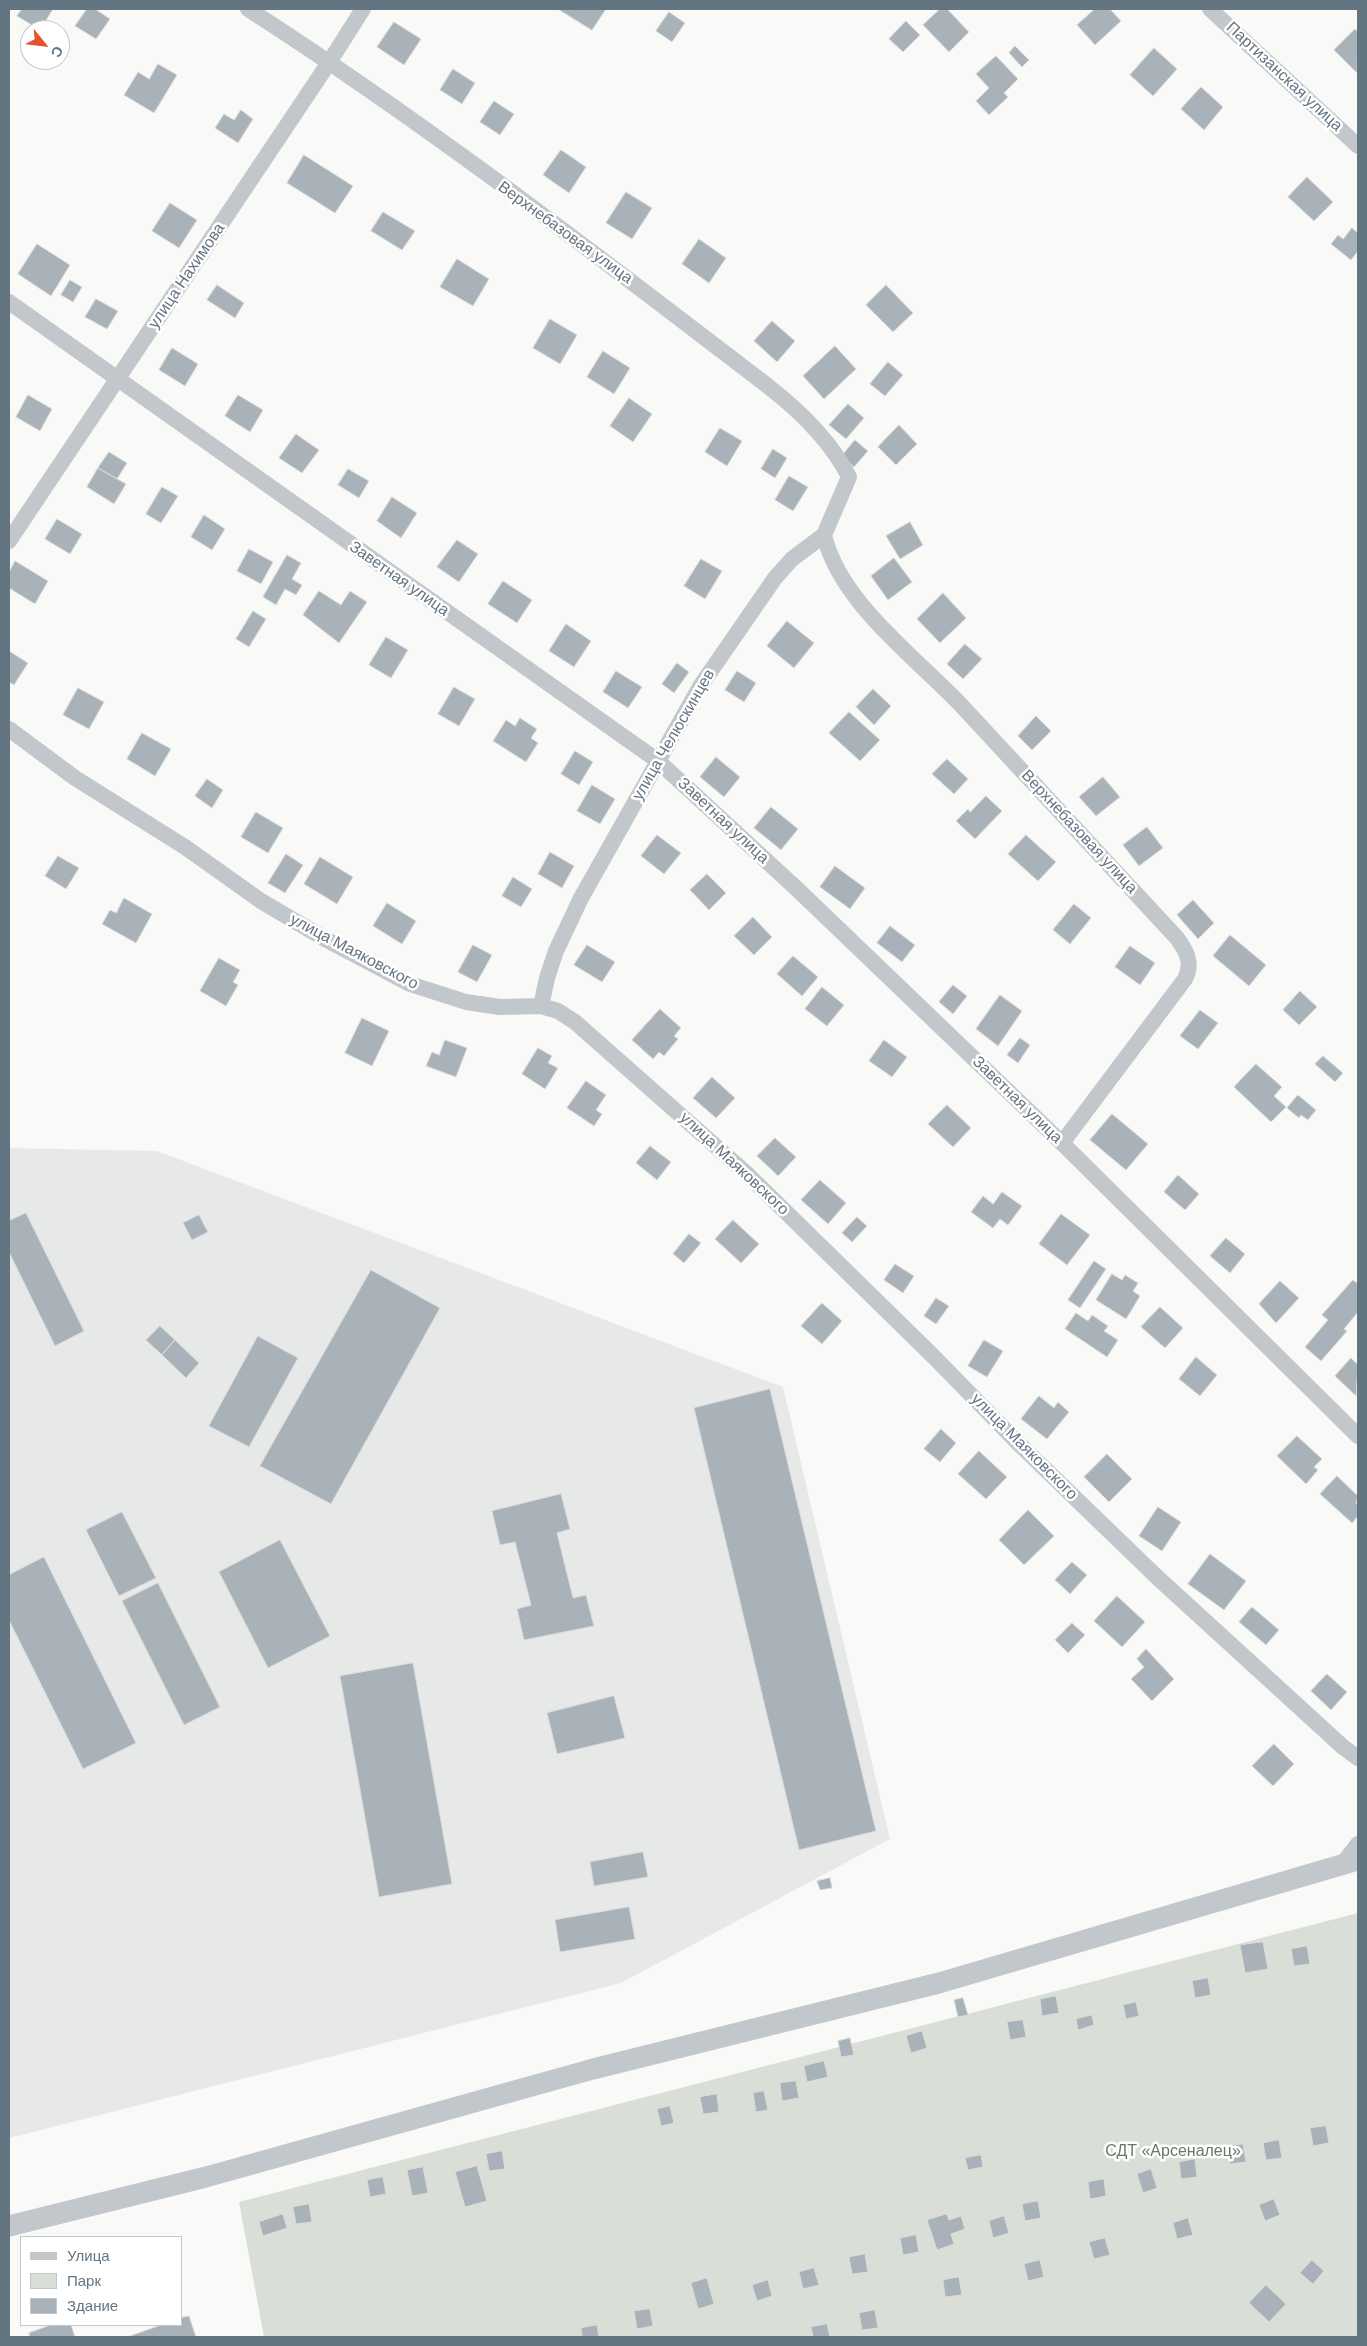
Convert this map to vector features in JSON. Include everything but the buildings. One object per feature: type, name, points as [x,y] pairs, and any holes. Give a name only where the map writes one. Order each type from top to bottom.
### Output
[{"type":"street","name":"Верхнебазовая улица","points":[[248,9],[330,61],[586,248],[795,408],[841,462],[849,477],[846,488]]},
{"type":"street","name":"улица Нахимова","points":[[9,541],[118,380],[363,9]]},
{"type":"street","name":"Партизанская улица","points":[[1210,9],[1358,146]]},
{"type":"street","name":"Заветная улица","points":[[9,302],[658,761],[797,889],[1062,1143],[1358,1436]]},
{"type":"street","name":"улица Челюскинцев","points":[[541,1006],[546,978],[560,942],[581,898],[701,685],[753,607],[792,559],[824,534],[846,488]]},
{"type":"street","name":"Верхнебазовая улица","points":[[824,534],[828,553],[854,594],[885,631],[947,690],[1187,951],[1190,970],[1185,979],[1062,1143]]},
{"type":"street","name":"улица Маяковского","points":[[9,729],[76,778],[185,847],[262,902],[326,940],[410,984],[466,1002],[491,1006],[541,1006],[558,1011],[575,1022],[746,1173],[934,1357],[1016,1441],[1158,1578],[1343,1747],[1358,1758]]},
{"type":"street","points":[[9,2226],[206,2177],[593,2069],[948,1981],[1350,1863],[1358,1844]]},
{"type":"shaded area","points":[[9,1148],[157,1151],[783,1387],[890,1839],[621,1983],[9,2138]]},
{"type":"green space","name":"СДТ «Арсеналец»","points":[[1358,1913],[1358,2337],[264,2337],[239,2202]]}]
